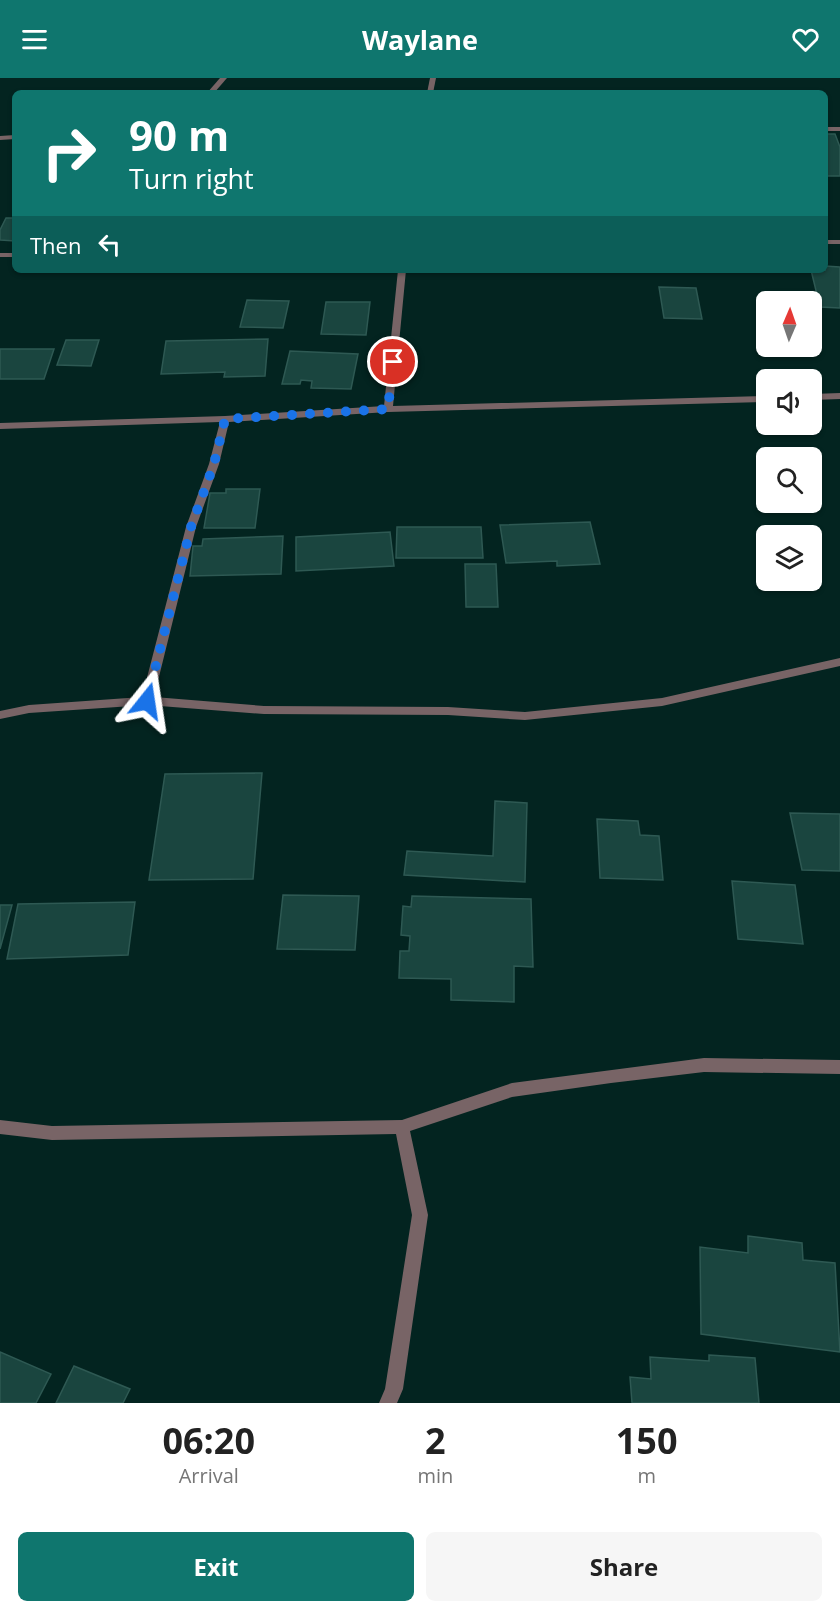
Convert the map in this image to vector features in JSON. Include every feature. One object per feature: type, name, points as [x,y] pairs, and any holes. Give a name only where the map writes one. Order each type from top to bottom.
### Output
[{"type":"street","points":[[213,90],[224,78]]},
{"type":"street","points":[[388,409],[402,273]]},
{"type":"street","points":[[822,397],[840,396]]},
{"type":"street","points":[[0,426],[225,419],[388,409],[756,399]]},
{"type":"street","points":[[147,701],[191,527],[214,464],[225,419]]},
{"type":"street","points":[[0,715],[28,709],[147,701],[264,710],[448,711],[525,716],[662,702],[840,662]]},
{"type":"street","points":[[0,1127],[52,1133],[402,1127],[512,1090],[611,1076],[704,1065],[840,1067]]},
{"type":"street","points":[[388,1403],[394,1389],[420,1215],[402,1127]]},
{"type":"building","points":[[828,134],[835,134],[840,147],[840,176],[828,176]]},
{"type":"building","points":[[6,218],[12,218],[12,241],[0,240],[0,230]]},
{"type":"building","points":[[828,266],[840,267],[840,308],[822,307],[822,291],[816,291],[812,273],[828,273]]},
{"type":"building","points":[[659,287],[696,288],[702,319],[664,318]]},
{"type":"building","points":[[247,300],[289,301],[283,328],[240,327]]},
{"type":"building","points":[[326,302],[370,302],[366,335],[321,334]]},
{"type":"building","points":[[268,339],[265,376],[224,377],[225,372],[161,374],[166,341]]},
{"type":"building","points":[[66,340],[99,340],[91,366],[57,365]]},
{"type":"building","points":[[0,349],[54,349],[44,379],[0,379]]},
{"type":"building","points":[[290,351],[358,354],[351,389],[311,388],[312,381],[301,380],[300,384],[282,384]]},
{"type":"building","points":[[226,489],[260,489],[255,528],[204,528],[210,493],[226,493]]},
{"type":"building","points":[[590,522],[600,564],[557,566],[557,561],[506,563],[500,525]]},
{"type":"building","points":[[397,527],[481,527],[483,558],[396,558]]},
{"type":"building","points":[[390,532],[394,566],[296,571],[296,537]]},
{"type":"building","points":[[283,536],[281,574],[190,576],[193,546],[202,546],[203,539]]},
{"type":"building","points":[[465,564],[496,564],[498,607],[466,607]]},
{"type":"building","points":[[262,773],[253,879],[149,880],[165,774]]},
{"type":"building","points":[[495,801],[527,803],[525,882],[404,875],[407,851],[493,856]]},
{"type":"building","points":[[790,813],[840,814],[840,871],[802,870]]},
{"type":"building","points":[[597,819],[638,821],[640,835],[659,836],[663,880],[600,878]]},
{"type":"building","points":[[732,881],[795,885],[803,944],[738,939]]},
{"type":"building","points":[[283,895],[359,896],[355,950],[277,949]]},
{"type":"building","points":[[412,896],[531,899],[533,967],[514,966],[514,1002],[451,1000],[451,979],[399,978],[400,951],[409,951],[410,936],[401,935],[403,906],[411,907]]},
{"type":"building","points":[[135,902],[128,955],[7,959],[18,904]]},
{"type":"building","points":[[0,905],[12,905],[0,949]]},
{"type":"building","points":[[748,1236],[802,1243],[803,1260],[835,1263],[840,1352],[701,1334],[700,1247],[748,1253]]},
{"type":"building","points":[[0,1352],[51,1374],[36,1403],[0,1403]]},
{"type":"building","points":[[709,1355],[755,1358],[759,1403],[632,1403],[630,1377],[651,1379],[650,1357],[709,1361]]},
{"type":"building","points":[[74,1366],[130,1389],[123,1403],[56,1403]]},
{"type":"route","points":[[147,701],[169,622],[191,527],[214,464],[225,419],[388,409],[393,362]]}]
